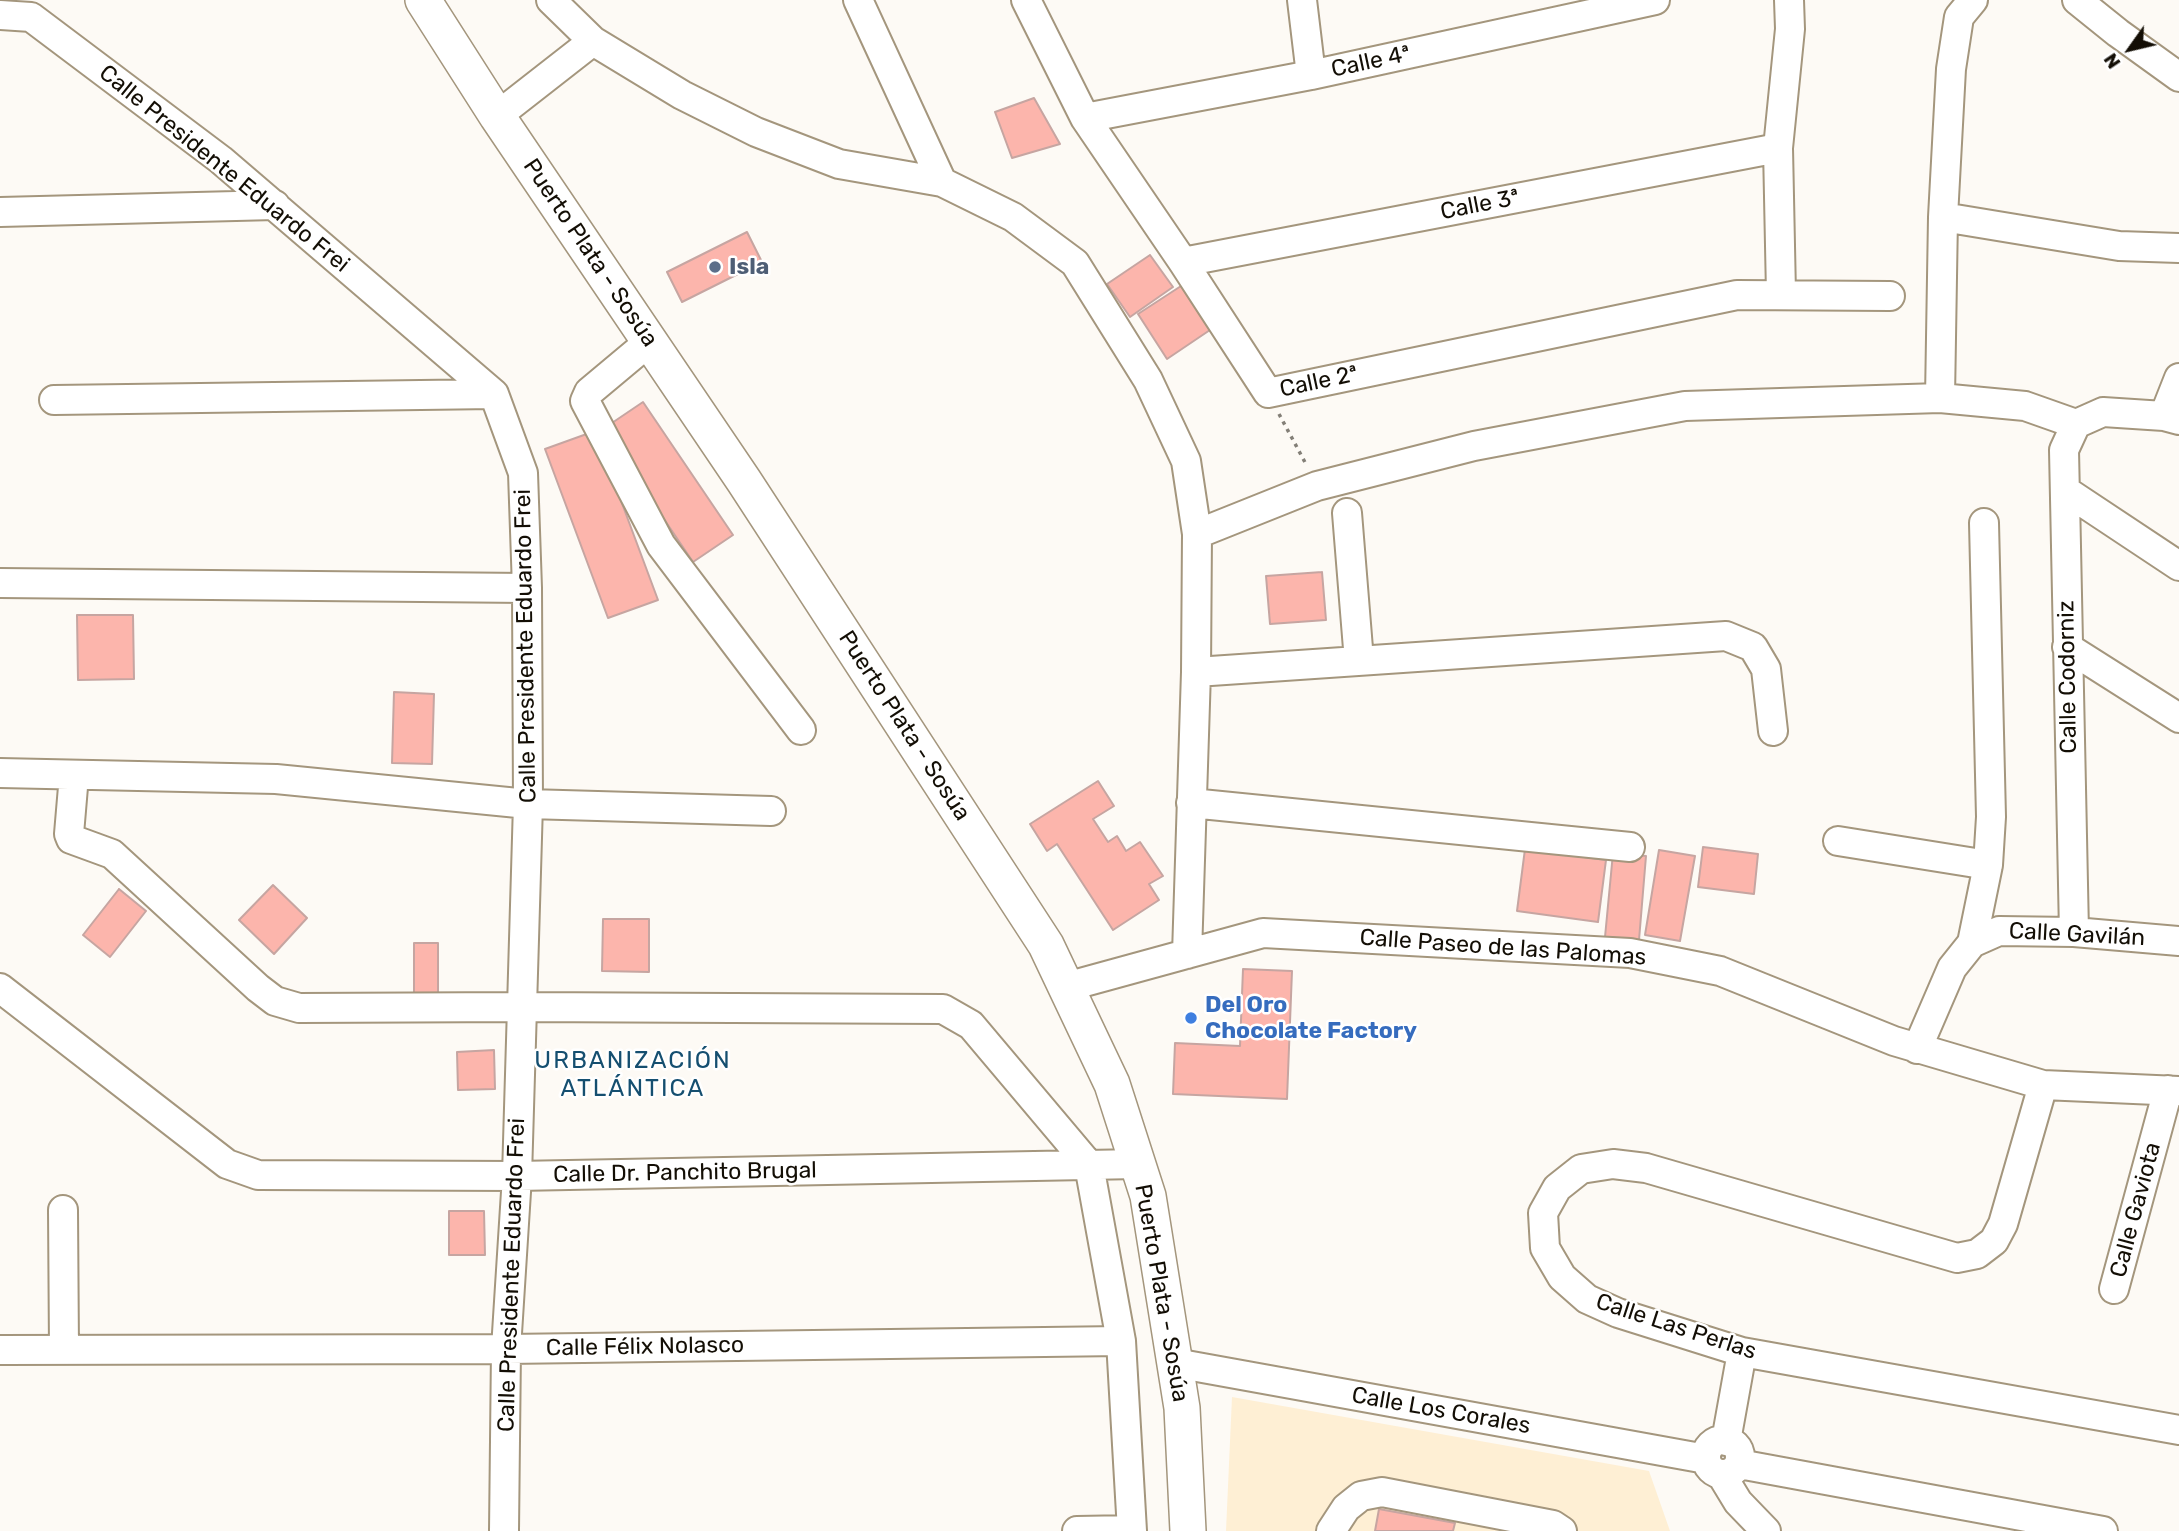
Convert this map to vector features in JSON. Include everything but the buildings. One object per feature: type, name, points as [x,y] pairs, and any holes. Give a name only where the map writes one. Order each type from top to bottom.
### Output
[{"type":"main road","name":"Puerto Plata - Sosúa","points":[[423,0],[497,116],[650,341],[970,825],[1046,946],[1112,1084],[1148,1196],[1182,1409],[1188,1531]]},
{"type":"street","points":[[551,0],[593,41],[682,95],[756,132],[839,164],[942,182],[1013,217],[1075,263],[1148,380],[1186,461],[1197,534],[1196,672],[1187,954]]},
{"type":"street","points":[[858,0],[942,182]]},
{"type":"street","name":"Calle 2ª","points":[[1026,0],[1085,118],[1268,393],[1737,295],[1890,296]]},
{"type":"street","points":[[1302,0],[1311,75]]},
{"type":"street","name":"Calle 4ª","points":[[1085,118],[1311,75],[1656,0]]},
{"type":"street","points":[[1782,294],[1778,148],[1790,29],[1790,0]]},
{"type":"street","points":[[1940,398],[1943,216],[1951,69],[1959,17],[1973,0]]},
{"type":"street","points":[[2077,0],[2179,77]]},
{"type":"street","name":"Calle Presidente Eduardo Frei","points":[[0,15],[31,17],[221,160],[494,394],[523,473],[527,588],[528,804],[517,1176],[506,1349],[503,1531]]},
{"type":"street","points":[[497,116],[593,41]]},
{"type":"street","name":"Calle 3ª","points":[[1183,262],[1778,148]]},
{"type":"street","points":[[0,212],[275,205]]},
{"type":"street","points":[[1943,216],[2119,246],[2179,248]]},
{"type":"street","points":[[650,341],[589,392],[585,401],[662,545],[801,730]]},
{"type":"street","points":[[1197,534],[1317,486],[1474,446],[1685,406],[1940,398],[2025,406],[2076,424],[2103,412],[2172,418],[2179,378]]},
{"type":"street","points":[[54,400],[494,394]]},
{"type":"street","name":"Calle Codorniz","points":[[2074,932],[2064,450],[2076,424]]},
{"type":"street","points":[[2066,491],[2179,566]]},
{"type":"street","points":[[1347,513],[1359,661]]},
{"type":"street","points":[[1917,1049],[1952,968],[1972,943],[1988,865],[1991,817],[1984,523]]},
{"type":"street","points":[[0,583],[527,588]]},
{"type":"street","points":[[1196,672],[1726,636],[1753,647],[1766,668],[1773,731]]},
{"type":"street","points":[[2067,647],[2179,718]]},
{"type":"street","points":[[0,773],[276,779],[528,804],[771,811]]},
{"type":"street","points":[[74,775],[68,834],[71,839],[112,853],[275,1001],[299,1008],[943,1009],[971,1026],[1088,1165],[1121,1341],[1132,1531],[1076,1531]]},
{"type":"street","points":[[1191,803],[1630,847]]},
{"type":"street","points":[[1838,841],[1988,865]]},
{"type":"street","name":"Calle Gavilán","points":[[1972,943],[1999,931],[2074,932],[2179,941]]},
{"type":"street","name":"Calle Paseo de las Palomas","points":[[1066,987],[1263,933],[1630,953],[1720,971],[1917,1049],[2043,1084],[2174,1091]]},
{"type":"street","name":"Calle Dr. Panchito Brugal","points":[[0,988],[227,1164],[258,1175],[517,1176],[1138,1164]]},
{"type":"street","name":"Calle Las Perlas","points":[[2043,1084],[2003,1224],[1994,1241],[1977,1254],[1957,1258],[1647,1168],[1612,1164],[1581,1169],[1558,1188],[1543,1213],[1545,1248],[1562,1277],[1587,1299],[1618,1312],[1742,1352],[2179,1430]]},
{"type":"street","name":"Calle Gaviota","points":[[2114,1289],[2174,1091]]},
{"type":"street","points":[[63,1210],[65,1350]]},
{"type":"street","name":"Calle Félix Nolasco","points":[[0,1350],[506,1349],[1121,1341]]},
{"type":"street","points":[[1742,1352],[1723,1459],[1738,1502],[1766,1531]]},
{"type":"street","name":"Calle Los Corales","points":[[1175,1363],[1723,1459],[2103,1531]]},
{"type":"street","points":[[1331,1531],[1346,1508],[1360,1496],[1382,1492],[1553,1525],[1562,1531]]},
{"type":"path","points":[[1268,393],[1317,486]]},
{"type":"shaded area","points":[[1232,1397],[1649,1471],[1670,1531],[1226,1531]]},
{"type":"place","name":"Isla","points":[[715,267]]},
{"type":"place","name":"Del Oro Chocolate Factory","points":[[1191,1018]]},
{"type":"district","name":"URBANIZACIÓN ATLÁNTICA","points":[[633,1075]]}]
